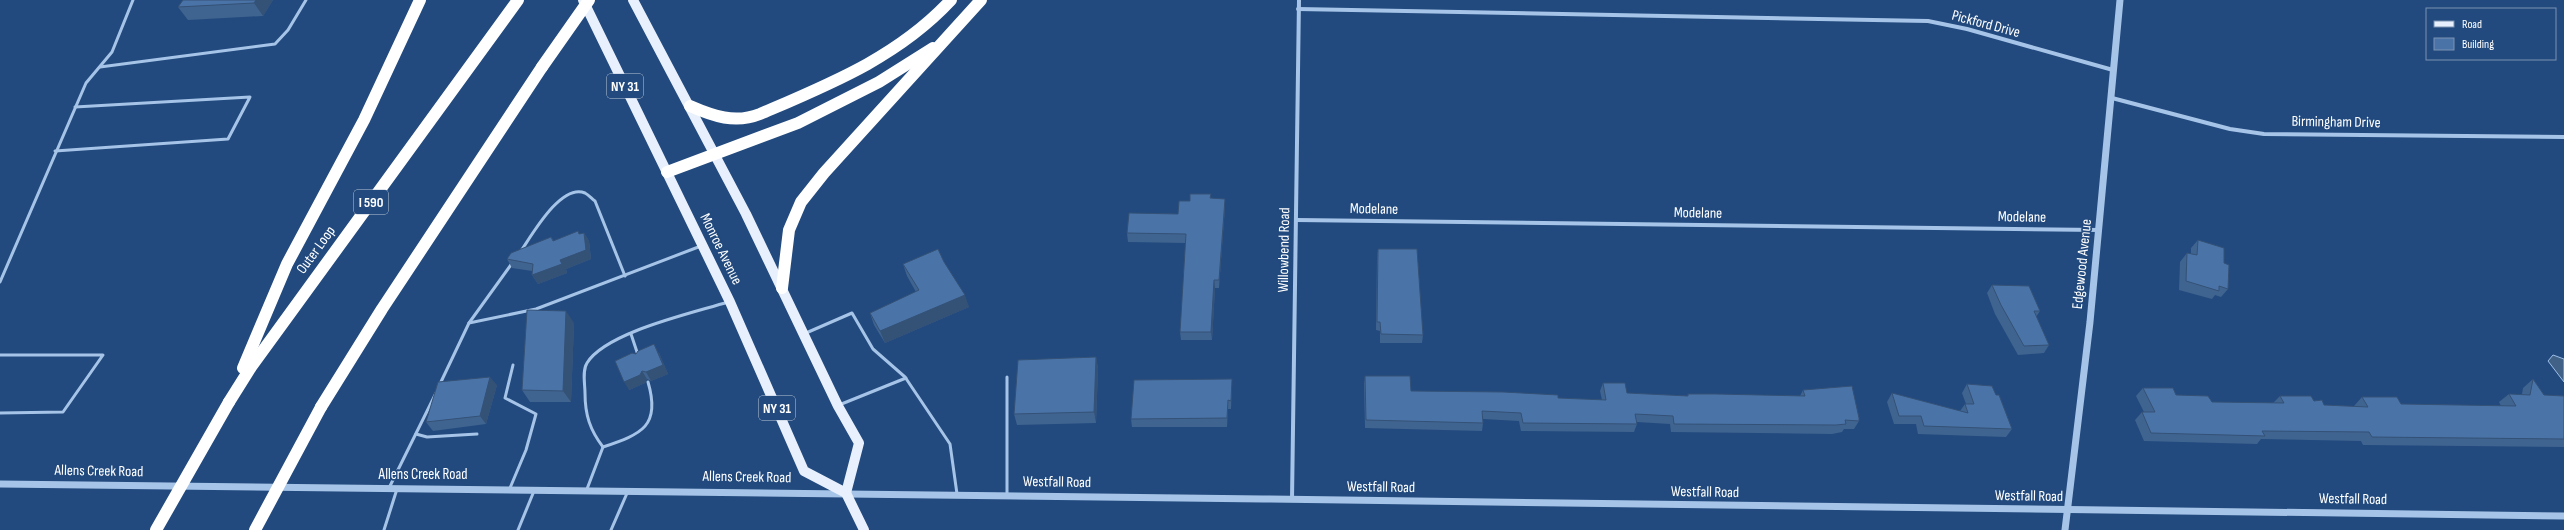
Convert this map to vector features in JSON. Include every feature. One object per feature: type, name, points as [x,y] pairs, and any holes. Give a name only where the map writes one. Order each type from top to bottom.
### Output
[{"type":"highway","points":[[229,402],[287,264],[364,120],[420,0]]},
{"type":"highway","points":[[255,530],[322,407],[382,309],[542,67],[589,0]]},
{"type":"highway","points":[[690,106],[720,119],[746,118],[841,81],[918,34],[938,16],[951,0]]},
{"type":"highway","points":[[782,288],[789,230],[801,202],[824,173],[981,0]]},
{"type":"highway","name":"Outer Loop","points":[[156,530],[229,402],[251,367],[516,2]]},
{"type":"highway","points":[[667,172],[798,123],[879,82],[947,39]]},
{"type":"main road","name":"Monroe Avenue","points":[[583,0],[730,302],[804,471],[846,493]]},
{"type":"main road","points":[[633,0],[715,154],[782,288],[838,406],[859,443],[846,493],[864,530]]},
{"type":"street","name":"Willowbend Road","points":[[1292,500],[1299,0]]},
{"type":"street","name":"Edgewood Avenue","points":[[2064,530],[2084,378],[2112,98],[2113,70],[2120,0]]},
{"type":"street","name":"Pickford Drive","points":[[1298,9],[1853,18],[1928,21],[1967,29],[2113,70]]},
{"type":"street","name":"Birmingham Drive","points":[[2112,98],[2230,129],[2264,134],[2564,137]]},
{"type":"street","name":"Modelane","points":[[1296,220],[2099,230]]},
{"type":"street","name":"Allens Creek Road","points":[[0,484],[628,489],[846,493]]},
{"type":"street","name":"Westfall Road","points":[[846,493],[2564,516]]},
{"type":"lane","points":[[0,282],[86,83],[112,52],[133,0]]},
{"type":"lane","points":[[100,67],[275,44],[288,30],[306,0]]},
{"type":"lane","points":[[55,152],[228,138],[250,97],[75,108]]},
{"type":"lane","points":[[389,488],[469,323],[561,198],[572,192],[586,193],[595,201],[625,276]]},
{"type":"lane","points":[[469,323],[536,310],[702,245]]},
{"type":"lane","points":[[603,447],[591,432],[584,415],[585,365],[593,353],[603,346],[630,334],[730,302]]},
{"type":"lane","points":[[803,334],[852,313],[873,349],[906,378],[950,444],[958,494]]},
{"type":"lane","points":[[630,334],[640,360]]},
{"type":"lane","points":[[0,355],[103,355],[63,412],[0,413]]},
{"type":"lane","points":[[510,488],[526,450],[536,414],[505,398],[513,365]]},
{"type":"lane","points":[[1007,376],[1007,495]]},
{"type":"lane","points":[[838,406],[906,378]]},
{"type":"lane","points":[[603,447],[625,440],[640,430],[650,419],[654,407],[648,382]]},
{"type":"lane","points":[[416,434],[427,438],[478,434]]},
{"type":"lane","points":[[587,489],[603,447]]},
{"type":"lane","points":[[384,530],[397,488]]},
{"type":"lane","points":[[518,530],[535,489]]},
{"type":"lane","points":[[611,530],[628,489]]},
{"type":"water","points":[[2553,355],[2564,359],[2564,382],[2548,361]]},
{"type":"building","points":[[183,0],[256,0],[254,3],[178,7]]},
{"type":"building","points":[[1190,194],[1211,194],[1210,198],[1225,199],[1219,280],[1214,280],[1211,332],[1180,332],[1186,234],[1127,233],[1129,213],[1178,214],[1179,201],[1190,201]]},
{"type":"building","points":[[578,231],[579,234],[584,233],[586,250],[560,260],[562,264],[532,275],[533,264],[507,259],[511,253],[551,237],[553,241]]},
{"type":"building","points":[[2198,240],[2224,248],[2224,263],[2229,265],[2228,289],[2219,286],[2219,291],[2186,281],[2187,253],[2197,255]]},
{"type":"building","points":[[938,249],[944,262],[965,295],[880,331],[870,313],[919,290],[903,264]]},
{"type":"building","points":[[1378,249],[1417,249],[1423,335],[1381,334],[1380,322],[1377,322]]},
{"type":"building","points":[[1992,285],[2029,286],[2040,311],[2034,311],[2049,345],[2024,346],[2001,305]]},
{"type":"building","points":[[527,310],[566,311],[563,391],[522,390]]},
{"type":"building","points":[[654,344],[663,365],[646,372],[642,371],[640,375],[624,382],[615,361],[632,353],[636,354],[638,351]]},
{"type":"building","points":[[1096,357],[1094,412],[1014,414],[1018,360]]},
{"type":"building","points":[[1365,376],[1410,376],[1411,391],[1503,392],[1558,395],[1558,398],[1606,400],[1603,383],[1625,383],[1627,393],[1688,396],[1688,394],[1716,394],[1805,396],[1803,390],[1852,386],[1859,421],[1845,420],[1846,424],[1836,425],[1674,424],[1673,416],[1635,414],[1637,424],[1523,423],[1521,413],[1482,411],[1483,423],[1366,420]]},
{"type":"building","points":[[490,377],[480,416],[426,422],[438,382]]},
{"type":"building","points":[[1232,379],[1231,401],[1228,400],[1227,418],[1131,419],[1134,380]]},
{"type":"building","points":[[2533,379],[2544,395],[2564,396],[2564,439],[2372,437],[2369,432],[2262,431],[2265,436],[2151,433],[2142,412],[2155,412],[2143,388],[2173,388],[2176,395],[2208,396],[2212,402],[2284,403],[2280,396],[2311,396],[2314,401],[2322,400],[2324,405],[2368,407],[2362,397],[2397,397],[2401,404],[2516,406],[2509,394],[2530,395]]},
{"type":"building","points":[[1967,384],[1992,386],[1996,395],[1999,395],[2012,429],[1924,426],[1921,416],[1899,416],[1892,393],[1968,413],[1965,404],[1974,404]]}]
